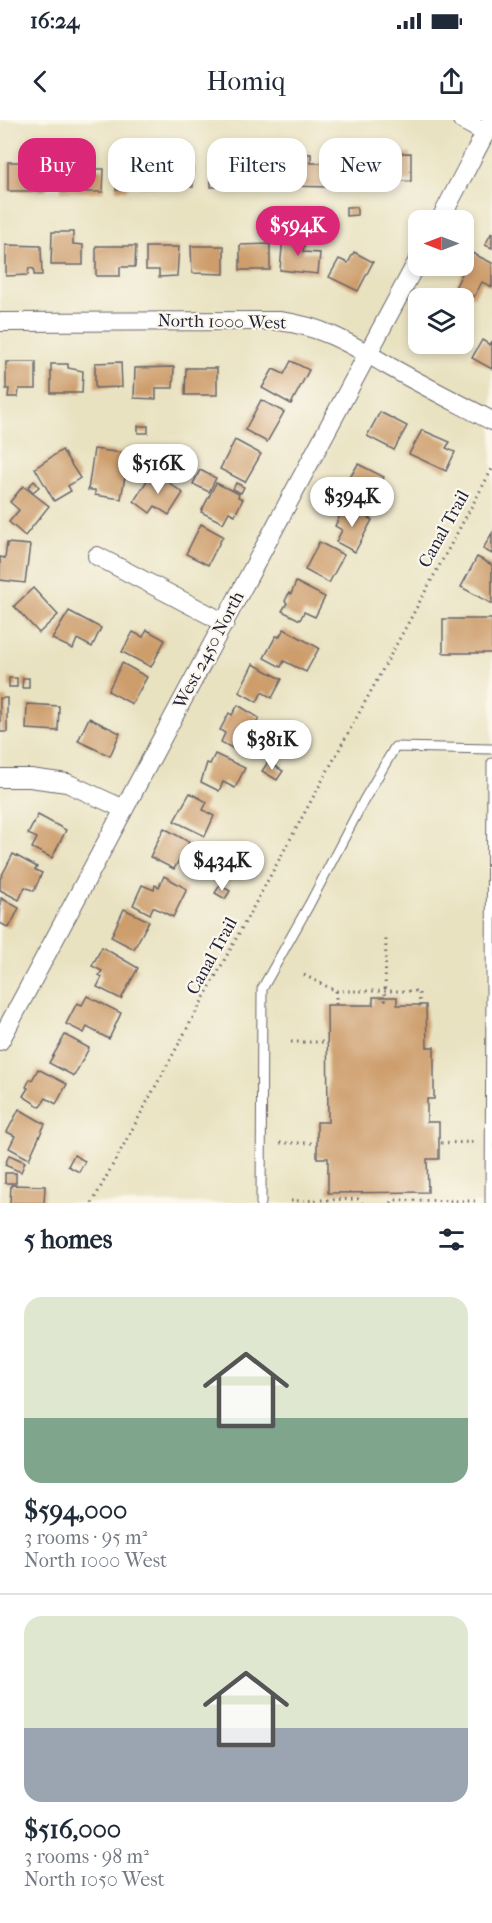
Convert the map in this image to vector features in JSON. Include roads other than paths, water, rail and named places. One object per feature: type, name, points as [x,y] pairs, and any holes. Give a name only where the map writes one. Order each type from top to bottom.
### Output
[{"type":"street","points":[[445,210],[489,126],[462,120]]},
{"type":"street","name":"West 2450 North","points":[[0,1041],[409,276]]},
{"type":"street","name":"North 1000 West","points":[[0,322],[279,321],[321,330],[492,421]]},
{"type":"street","points":[[97,556],[225,623]]},
{"type":"street","points":[[0,778],[30,778],[67,783],[124,809]]},
{"type":"lane","points":[[261,1203],[262,989],[395,747],[492,748]]},
{"type":"lane","points":[[490,1203],[492,763]]}]
